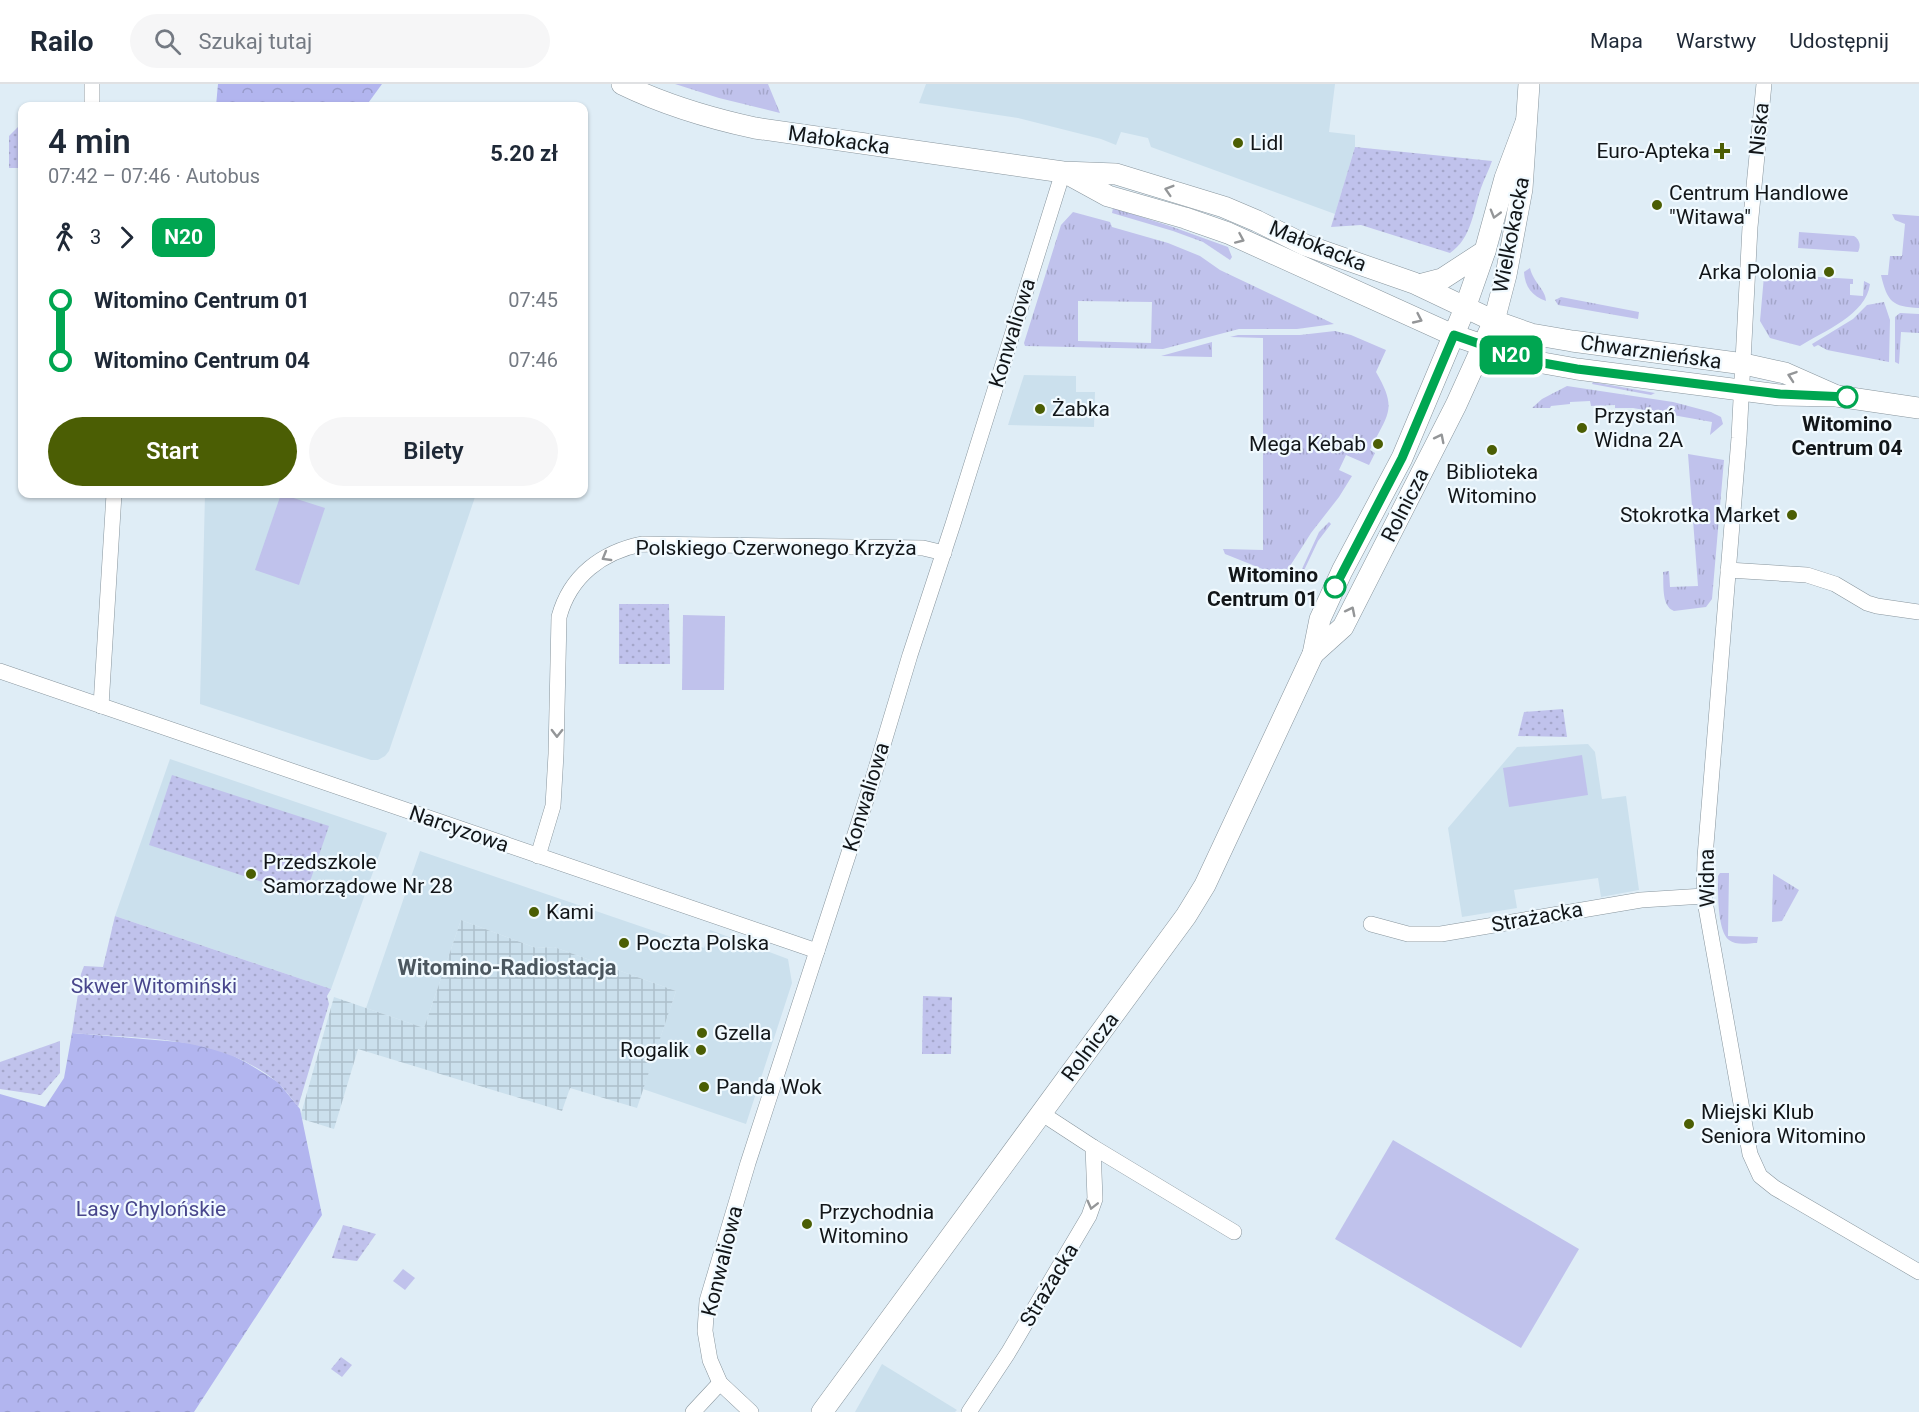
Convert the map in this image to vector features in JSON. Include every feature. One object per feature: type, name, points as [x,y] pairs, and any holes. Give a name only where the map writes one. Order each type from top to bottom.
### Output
[{"type":"main road","name":"Małokacka","points":[[622,84],[664,103],[714,119],[755,128],[1063,172],[1116,174],[1224,207],[1305,245],[1419,285],[1465,308]]},
{"type":"main road","name":"Wielkokacka","points":[[1483,345],[1494,321],[1506,276],[1522,189],[1529,84]]},
{"type":"main road","name":"Wielkokacka","points":[[1454,335],[1485,251],[1505,178],[1526,122]]},
{"type":"main road","name":"Małokacka","points":[[1063,172],[1108,196],[1228,233],[1454,335]]},
{"type":"main road","points":[[1419,285],[1442,279],[1485,251]]},
{"type":"main road","name":"Chwarznieńska","points":[[1465,308],[1531,334],[1744,364],[1785,373],[1837,396]]},
{"type":"main road","name":"Chwarznieńska","points":[[1454,335],[1526,360],[1568,368],[1780,394],[1837,396],[1919,408]]},
{"type":"main road","name":"Rolnicza","points":[[822,1412],[1156,959],[1205,885],[1313,654],[1320,619],[1342,571],[1402,458],[1454,335]]},
{"type":"main road","name":"Rolnicza","points":[[1313,654],[1343,627],[1456,405],[1483,345]]},
{"type":"street","points":[[92,84],[92,102]]},
{"type":"street","name":"Niska","points":[[1742,389],[1747,277],[1764,84]]},
{"type":"street","name":"Konwaliowa","points":[[751,1412],[720,1383],[710,1360],[705,1331],[707,1301],[748,1163],[944,553],[1063,172]]},
{"type":"street","name":"Widna","points":[[1742,389],[1705,857],[1704,896],[1750,1154],[1756,1170],[1775,1188],[1919,1272]]},
{"type":"street","points":[[101,706],[114,498]]},
{"type":"street","name":"Polskiego Czerwonego Krzyża","points":[[538,856],[553,806],[559,617],[562,604],[574,584],[588,568],[623,548],[642,544],[922,548],[944,553]]},
{"type":"street","points":[[1728,570],[1807,576],[1835,584],[1867,603],[1919,612]]},
{"type":"street","name":"Narcyzowa","points":[[0,671],[817,951]]},
{"type":"street","name":"Strażacka","points":[[1371,924],[1408,934],[1441,934],[1641,900],[1704,896]]},
{"type":"street","points":[[1041,1113],[1234,1232]]},
{"type":"street","name":"Strażacka","points":[[969,1412],[1008,1353],[1089,1216],[1095,1199],[1093,1147]]},
{"type":"street","points":[[693,1412],[720,1383]]},
{"type":"shaded area","points":[[926,84],[1335,84],[1329,132],[1355,135],[1355,147],[1335,214],[1151,147],[1148,138],[1121,132],[1116,145],[1101,139],[1018,118],[919,103]]},
{"type":"shaded area","points":[[1024,375],[1076,376],[1076,392],[1095,392],[1094,427],[1008,425]]},
{"type":"shaded area","points":[[205,498],[475,498],[389,751],[385,756],[378,760],[371,760],[200,704]]},
{"type":"shaded area","points":[[1588,744],[1595,752],[1602,799],[1626,796],[1639,890],[1601,897],[1598,878],[1514,890],[1517,908],[1462,917],[1448,828],[1517,747]]},
{"type":"shaded area","name":"Przedszkole Samorządowe Nr 28","points":[[170,759],[387,833],[331,989],[115,916]]},
{"type":"shaded area","points":[[420,851],[704,948],[710,930],[788,959],[792,983],[746,1124],[643,1089],[676,991],[554,947],[536,948],[461,920],[424,1028],[366,1008]]},
{"type":"shaded area","points":[[461,920],[536,948],[554,947],[676,991],[637,1108],[570,1088],[562,1111],[358,1049],[334,1129],[302,1119],[301,1114],[334,997],[424,1028]]},
{"type":"shaded area","points":[[882,1364],[957,1410],[955,1412],[855,1412]]},
{"type":"green space","points":[[218,84],[382,84],[369,102],[216,102]]},
{"type":"green space","points":[[675,84],[768,84],[780,113],[719,98]]},
{"type":"green space","points":[[18,127],[18,168],[9,168],[9,136]]},
{"type":"green space","points":[[1355,147],[1492,161],[1471,223],[1457,247],[1450,253],[1361,225],[1331,227]]},
{"type":"green space","points":[[1113,208],[1228,247],[1232,257],[1230,260],[1203,242],[1173,231],[1112,213]]},
{"type":"green space","points":[[1073,212],[1110,222],[1112,227],[1168,243],[1200,256],[1220,270],[1334,324],[1297,329],[1239,329],[1163,349],[1025,346],[1024,343],[1061,225]],"holes":[[[1078,301],[1152,302],[1151,343],[1078,341]]]},
{"type":"green space","points":[[1892,214],[1919,216],[1919,308],[1903,306],[1892,301],[1883,284],[1881,275],[1888,275],[1890,256],[1902,256],[1905,224],[1895,220]]},
{"type":"green space","points":[[1799,232],[1854,236],[1859,241],[1859,250],[1858,252],[1798,248]]},
{"type":"green space","points":[[1530,268],[1546,301],[1533,294],[1526,282],[1524,272]]},
{"type":"green space","points":[[1764,276],[1853,279],[1853,284],[1850,284],[1850,295],[1863,296],[1864,281],[1870,284],[1861,305],[1843,321],[1800,346],[1770,338],[1760,321]]},
{"type":"green space","points":[[1561,297],[1639,312],[1638,319],[1558,305],[1555,300]]},
{"type":"green space","points":[[1884,302],[1890,320],[1889,362],[1827,350],[1818,345],[1814,347],[1812,344],[1853,319],[1867,305]]},
{"type":"green space","points":[[1900,313],[1919,314],[1919,333],[1901,332],[1899,364],[1895,362],[1895,317]]},
{"type":"green space","points":[[1335,331],[1351,335],[1386,350],[1376,372],[1387,395],[1388,411],[1370,450],[1375,453],[1369,465],[1346,455],[1339,470],[1352,476],[1283,577],[1225,554],[1223,549],[1263,550],[1263,338],[1230,337],[1300,335]]},
{"type":"green space","points":[[1212,342],[1212,357],[1161,356]]},
{"type":"green space","points":[[1593,382],[1655,393],[1651,395],[1592,384]]},
{"type":"green space","points":[[1567,386],[1673,402],[1711,412],[1721,417],[1723,424],[1710,435],[1712,422],[1633,408],[1615,408],[1615,405],[1591,406],[1590,401],[1570,402],[1570,404],[1550,408],[1532,408],[1542,399]]},
{"type":"green space","points":[[1688,454],[1724,460],[1712,599],[1706,607],[1674,611],[1665,600],[1663,572],[1669,571],[1670,587],[1698,586]]},
{"type":"green space","points":[[280,498],[294,498],[325,508],[299,585],[255,570]]},
{"type":"green space","points":[[1329,522],[1331,524],[1318,541],[1298,583],[1296,582],[1319,532]]},
{"type":"green space","points":[[619,604],[669,604],[670,664],[619,664]]},
{"type":"green space","points":[[683,615],[725,616],[724,690],[682,690]]},
{"type":"green space","points":[[1563,709],[1567,737],[1518,736],[1524,712]]},
{"type":"green space","points":[[1582,755],[1588,795],[1509,807],[1503,768]]},
{"type":"green space","points":[[172,775],[329,826],[305,896],[149,845]]},
{"type":"green space","points":[[1720,873],[1729,873],[1728,936],[1758,937],[1757,943],[1735,943],[1725,935],[1719,910],[1718,876]]},
{"type":"green space","points":[[1773,874],[1799,890],[1782,921],[1772,922]]},
{"type":"green space","name":"Skwer Witomiński","points":[[115,916],[331,989],[327,996],[329,1004],[298,1107],[277,1082],[231,1055],[179,1042],[72,1033],[81,974],[84,966],[103,967]]},
{"type":"green space","points":[[923,996],[952,997],[951,1054],[922,1054]]},
{"type":"green space","name":"Lasy Chylońskie","points":[[72,1033],[191,1043],[228,1053],[278,1082],[300,1109],[322,1215],[194,1412],[0,1412],[0,1094],[45,1107],[64,1078]]},
{"type":"green space","points":[[60,1041],[60,1073],[41,1095],[0,1089],[0,1062]]},
{"type":"green space","points":[[1393,1140],[1579,1249],[1521,1348],[1335,1239]]},
{"type":"green space","points":[[343,1225],[376,1234],[357,1261],[332,1258]]},
{"type":"green space","points":[[403,1269],[415,1278],[405,1290],[393,1281]]},
{"type":"green space","points":[[341,1357],[352,1365],[342,1377],[331,1369]]},
{"type":"bus line","name":"N20","points":[[1335,587],[1402,458],[1454,335],[1526,360],[1577,369],[1780,394],[1847,397]]},
{"type":"place","name":"Lidl","points":[[1238,143]]},
{"type":"place","name":"Euro-Apteka","points":[[1722,151]]},
{"type":"place","name":"Centrum Handlowe \"Witawa\"","points":[[1657,205]]},
{"type":"place","name":"Arka Polonia","points":[[1829,272]]},
{"type":"place","name":"Witomino Centrum 04","points":[[1847,397]]},
{"type":"place","name":"Żabka","points":[[1040,409]]},
{"type":"place","name":"Przystań Widna 2A","points":[[1582,428]]},
{"type":"place","name":"Mega Kebab","points":[[1378,444]]},
{"type":"place","name":"Biblioteka Witomino","points":[[1492,450]]},
{"type":"place","name":"Stokrotka Market","points":[[1792,515]]},
{"type":"place","name":"Witomino Centrum 01","points":[[1335,587]]},
{"type":"place","name":"Przedszkole Samorządowe Nr 28","points":[[251,874]]},
{"type":"place","name":"Kami","points":[[534,912]]},
{"type":"place","name":"Poczta Polska","points":[[624,943]]},
{"type":"place","name":"Gzella","points":[[702,1033]]},
{"type":"place","name":"Rogalik","points":[[701,1050]]},
{"type":"place","name":"Panda Wok","points":[[704,1087]]},
{"type":"place","name":"Miejski Klub Seniora Witomino","points":[[1689,1124]]},
{"type":"place","name":"Przychodnia Witomino","points":[[807,1224]]},
{"type":"district","name":"Witomino-Radiostacja","points":[[507,967]]}]
